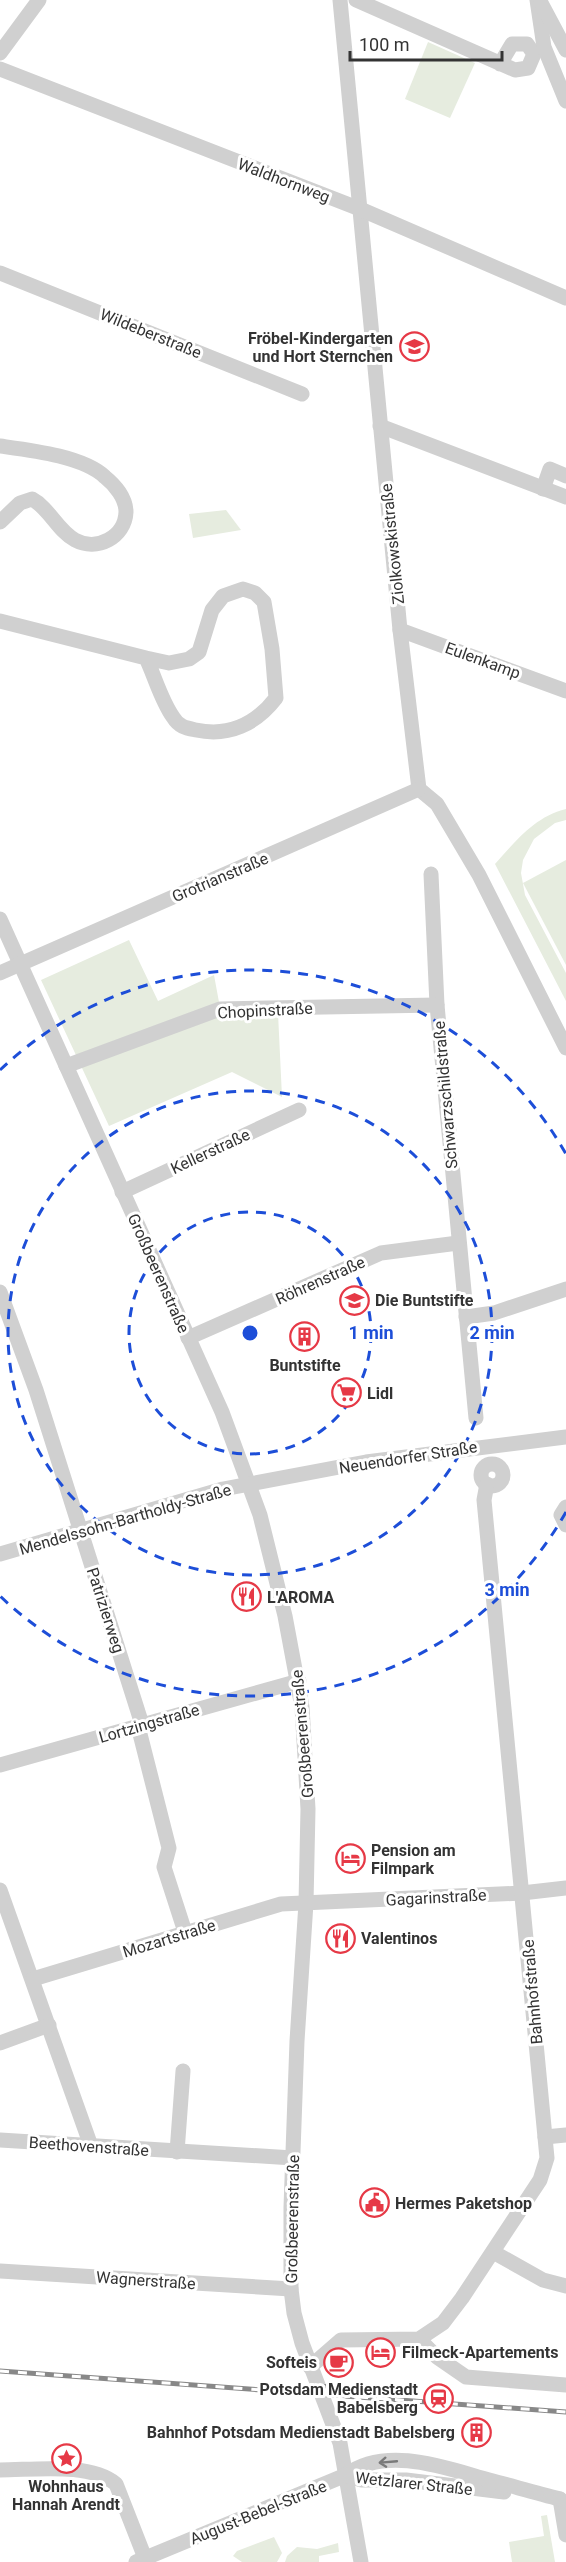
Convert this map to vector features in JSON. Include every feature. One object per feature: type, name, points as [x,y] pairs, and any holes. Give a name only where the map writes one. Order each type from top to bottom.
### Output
[{"type":"street","points":[[0,52],[39,0]]},
{"type":"street","name":"Ziolkowskistraße","points":[[340,0],[400,630],[419,789]]},
{"type":"street","points":[[356,0],[500,64]]},
{"type":"street","points":[[538,0],[566,50]]},
{"type":"street","points":[[553,25],[550,66],[566,101]]},
{"type":"street","name":"Waldhornweg","points":[[0,69],[360,209],[566,298]]},
{"type":"street","name":"Wildeberstraße","points":[[0,273],[302,394]]},
{"type":"street","points":[[380,426],[566,497]]},
{"type":"street","points":[[0,446],[48,452],[104,475],[122,497],[126,513],[117,533],[109,540],[98,544],[87,544],[74,540],[32,500],[20,502],[0,522]]},
{"type":"street","points":[[543,489],[550,469],[566,476]]},
{"type":"street","points":[[0,621],[169,663],[189,659],[199,652],[212,610],[223,596],[243,589],[255,593],[264,602],[272,649],[276,698],[263,714],[228,731],[210,733],[182,727],[173,718],[146,658]]},
{"type":"street","name":"Eulenkamp","points":[[400,630],[566,691]]},
{"type":"street","points":[[419,789],[437,804],[479,875],[566,1048]]},
{"type":"street","name":"Grotrianstraße","points":[[0,973],[419,789]]},
{"type":"street","name":"Schwarzschildstraße","points":[[430,874],[437,1005],[476,1418]]},
{"type":"street","name":"Großbeerenstraße","points":[[0,918],[222,1412],[250,1485],[271,1556],[299,1681],[308,1783],[306,1903],[297,2041],[293,2158],[291,2289],[294,2313],[310,2367],[340,2443],[361,2562]]},
{"type":"street","name":"Chopinstraße","points":[[66,1066],[220,1009],[437,1005]]},
{"type":"street","name":"Kellerstraße","points":[[122,1192],[299,1110]]},
{"type":"street","name":"Röhrenstraße","points":[[188,1338],[381,1253],[458,1243]]},
{"type":"street","points":[[466,1317],[494,1313],[566,1289]]},
{"type":"street","name":"Patrizierweg","points":[[0,1292],[36,1390],[140,1718],[140,1734],[169,1848],[164,1867],[185,1932]]},
{"type":"street","name":"Neuendorfer Straße","points":[[250,1485],[366,1462],[566,1437]]},
{"type":"street","name":"Bahnhofstraße","points":[[419,2339],[443,2323],[540,2180],[547,2158],[484,1500],[487,1484]]},
{"type":"street","name":"Mendelssohn-Bartholdy-Straße","points":[[0,1554],[223,1489],[250,1485]]},
{"type":"street","points":[[566,1507],[561,1515],[566,1525]]},
{"type":"street","name":"Lortzingstraße","points":[[0,1765],[299,1681]]},
{"type":"street","name":"Gagarinstraße","points":[[306,1903],[522,1893],[566,1888]]},
{"type":"street","points":[[0,1890],[91,2146]]},
{"type":"street","name":"Mozartstraße","points":[[33,1979],[281,1904],[306,1903]]},
{"type":"street","points":[[0,2043],[49,2025]]},
{"type":"street","points":[[177,2151],[183,2071]]},
{"type":"street","points":[[546,2137],[566,2135]]},
{"type":"street","name":"Beethovenstraße","points":[[0,2140],[293,2158]]},
{"type":"street","points":[[493,2252],[543,2280],[566,2286]]},
{"type":"street","name":"Wagnerstraße","points":[[0,2271],[291,2289]]},
{"type":"street","points":[[310,2367],[341,2340],[419,2339],[437,2357],[466,2377],[566,2385]]},
{"type":"street","points":[[0,2470],[85,2470],[109,2478],[116,2484],[140,2560]]},
{"type":"street","name":"Wetzlarer Straße","points":[[346,2475],[361,2480],[406,2480],[563,2499],[566,2535]]},
{"type":"street","name":"August-Bebel-Straße","points":[[140,2560],[346,2475]]},
{"type":"shaded area","points":[[428,42],[475,63],[450,118],[405,99]]},
{"type":"shaded area","points":[[226,510],[241,530],[193,538],[189,514]]},
{"type":"shaded area","points":[[566,809],[566,820],[555,823],[534,839],[523,860],[521,873],[525,895],[566,973],[566,1001],[495,864],[535,824]]},
{"type":"shaded area","points":[[566,860],[566,965],[523,883]]},
{"type":"shaded area","points":[[129,940],[158,1001],[214,975],[221,1013],[278,1013],[282,1097],[232,1072],[109,1126],[41,980]]},
{"type":"shaded area","points":[[547,2515],[555,2562],[512,2562],[509,2542],[544,2536],[541,2516]]},
{"type":"shaded area","points":[[274,2537],[282,2553],[277,2562],[242,2562],[233,2556],[237,2551]]},
{"type":"shaded area","points":[[338,2543],[339,2552],[319,2556],[319,2562],[285,2562],[287,2556],[297,2547],[317,2549]]},
{"type":"railway","points":[[0,2371],[566,2412]]},
{"type":"railway","points":[[315,2386],[392,2390]]},
{"type":"place","name":"Fröbel-Kindergarten und Hort Sternchen","points":[[414,347]]},
{"type":"place","name":"Die Buntstifte","points":[[354,1300]]},
{"type":"place","name":"Buntstifte","points":[[305,1337]]},
{"type":"place","name":"Lidl","points":[[346,1393]]},
{"type":"place","name":"L'AROMA","points":[[246,1597]]},
{"type":"place","name":"Pension am Filmpark","points":[[350,1859]]},
{"type":"place","name":"Valentinos","points":[[340,1938]]},
{"type":"place","name":"Hermes Paketshop","points":[[374,2203]]},
{"type":"place","name":"Filmeck-Apartements","points":[[381,2352]]},
{"type":"place","name":"Softeis","points":[[338,2362]]},
{"type":"place","name":"Potsdam Medienstadt Babelsberg","points":[[439,2398]]},
{"type":"place","name":"Bahnhof Potsdam Medienstadt Babelsberg","points":[[476,2432]]},
{"type":"place","name":"Wohnhaus Hannah Arendt","points":[[66,2458]]}]
